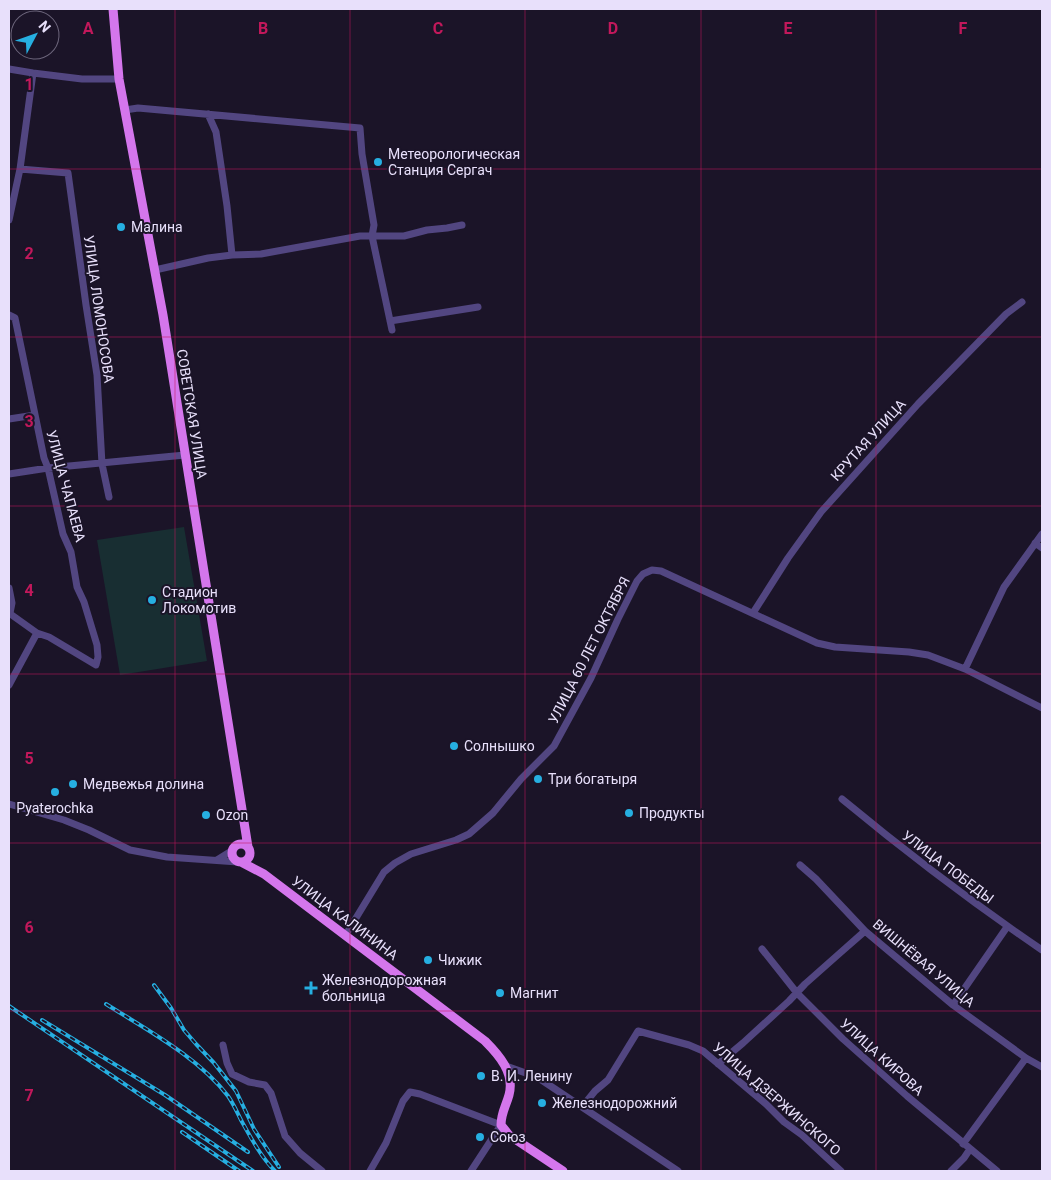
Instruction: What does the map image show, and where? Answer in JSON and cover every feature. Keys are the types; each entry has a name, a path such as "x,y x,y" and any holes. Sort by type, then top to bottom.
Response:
{"main road":[{"name":"СОВЕТСКАЯ УЛИЦА","path":"113,9 119,79 163,314 249,850"},
{"name":"СОВЕТСКАЯ УЛИЦА","path":"236,847 245,824"},
{"path":"242,844 249,850 264,874 233,857 236,847 242,844"},
{"path":"239,862 248,860 249,850"},
{"name":"УЛИЦА КАЛИНИНА","path":"264,874 484,1041 500,1056 506,1066"},
{"path":"506,1066 510,1082 510,1094 501,1115 501,1125 509,1135 563,1171"}],"street":[{"path":"9,69 82,79 119,79"},
{"path":"9,220 20,169 33,73"},
{"path":"125,110 138,108 360,128 362,154 374,226 372,236 392,330"},
{"path":"208,114 216,132 232,256"},
{"name":"УЛИЦА ЛОМОНОСОВА","path":"20,169 68,173 97,374 102,464 109,497"},
{"path":"155,270 208,258 261,254 344,238 404,236 427,230 462,225"},
{"name":"КРУТАЯ УЛИЦА","path":"753,613 788,558 821,512 918,404 1006,314 1022,302"},
{"path":"390,321 478,307"},
{"name":"УЛИЦА ЧАПАЕВА","path":"9,315 15,318 44,458 63,534 71,552 76,587 84,602 97,645 98,656 96,664 49,637 37,633"},
{"path":"9,419 35,415"},
{"path":"9,474 48,468 185,455"},
{"path":"965,669 1004,587 1042,534"},
{"path":"1035,543 1042,548"},
{"name":"УЛИЦА 60 ЛЕТ ОКТЯБРЯ","path":"345,936 384,872 411,854 469,834 492,813 521,778 554,746 591,678 637,581 643,574 652,570 661,571 753,613"},
{"path":"9,588 12,603 9,613 37,633 9,685"},
{"path":"753,613 817,643 835,647 928,655 965,669 1042,708"},
{"name":"УЛИЦА ПОБЕДЫ","path":"842,799 884,834 1007,927 1042,950"},
{"path":"9,804 64,820 130,850 167,857 239,862"},
{"path":"217,860 236,847"},
{"name":"ВИШНЁВАЯ УЛИЦА","path":"800,865 816,879 865,932 953,1005 1026,1058 1042,1067"},
{"path":"953,1005 1007,927"},
{"path":"718,1064 826,965 865,932"},
{"name":"УЛИЦА КИРОВА","path":"762,949 797,993 843,1039 907,1096 997,1171"},
{"name":"УЛИЦА ДЗЕРЖИНСКОГО","path":"582,1108 608,1080 638,1031 689,1045 703,1051 766,1104 784,1122 802,1135 841,1171"},
{"path":"223,1045 227,1063 232,1074 249,1082 265,1085 271,1093 285,1136 300,1153 322,1171"},
{"path":"963,1144 1026,1058"},
{"path":"506,1066 537,1077 678,1171"},
{"path":"370,1171 386,1143 403,1101 410,1092 420,1094 501,1125 472,1171"},
{"path":"951,1171 970,1149"}],"green space":[{"name":"Стадион Локомотив","path":"184,527 207,661 120,675 97,540"}],"railway":[{"path":"154,985 184,1030 236,1091 254,1129 279,1167"},
{"path":"106,1004 171,1045 216,1082 230,1099 256,1147 275,1171"},
{"path":"9,1006 253,1171"},
{"path":"42,1020 165,1095 248,1152"},
{"path":"182,1132 239,1171"}],"place":[{"name":"Метеорологическая Станция Сергач","path":"378,162"},
{"name":"Малина","path":"121,227"},
{"name":"Стадион Локомотив","path":"152,600"},
{"name":"Солнышко","path":"454,746"},
{"name":"Три богатыря","path":"538,779"},
{"name":"Медвежья долина","path":"73,784"},
{"name":"Pyaterochka","path":"55,792"},
{"name":"Продукты","path":"629,813"},
{"name":"Ozon","path":"206,815"},
{"name":"Чижик","path":"428,960"},
{"name":"Железнодорожная больница","path":"311,988"},
{"name":"Магнит","path":"500,993"},
{"name":"В. И. Ленину","path":"481,1076"},
{"name":"Железнодорожний","path":"542,1103"},
{"name":"Союз","path":"480,1137"}]}
